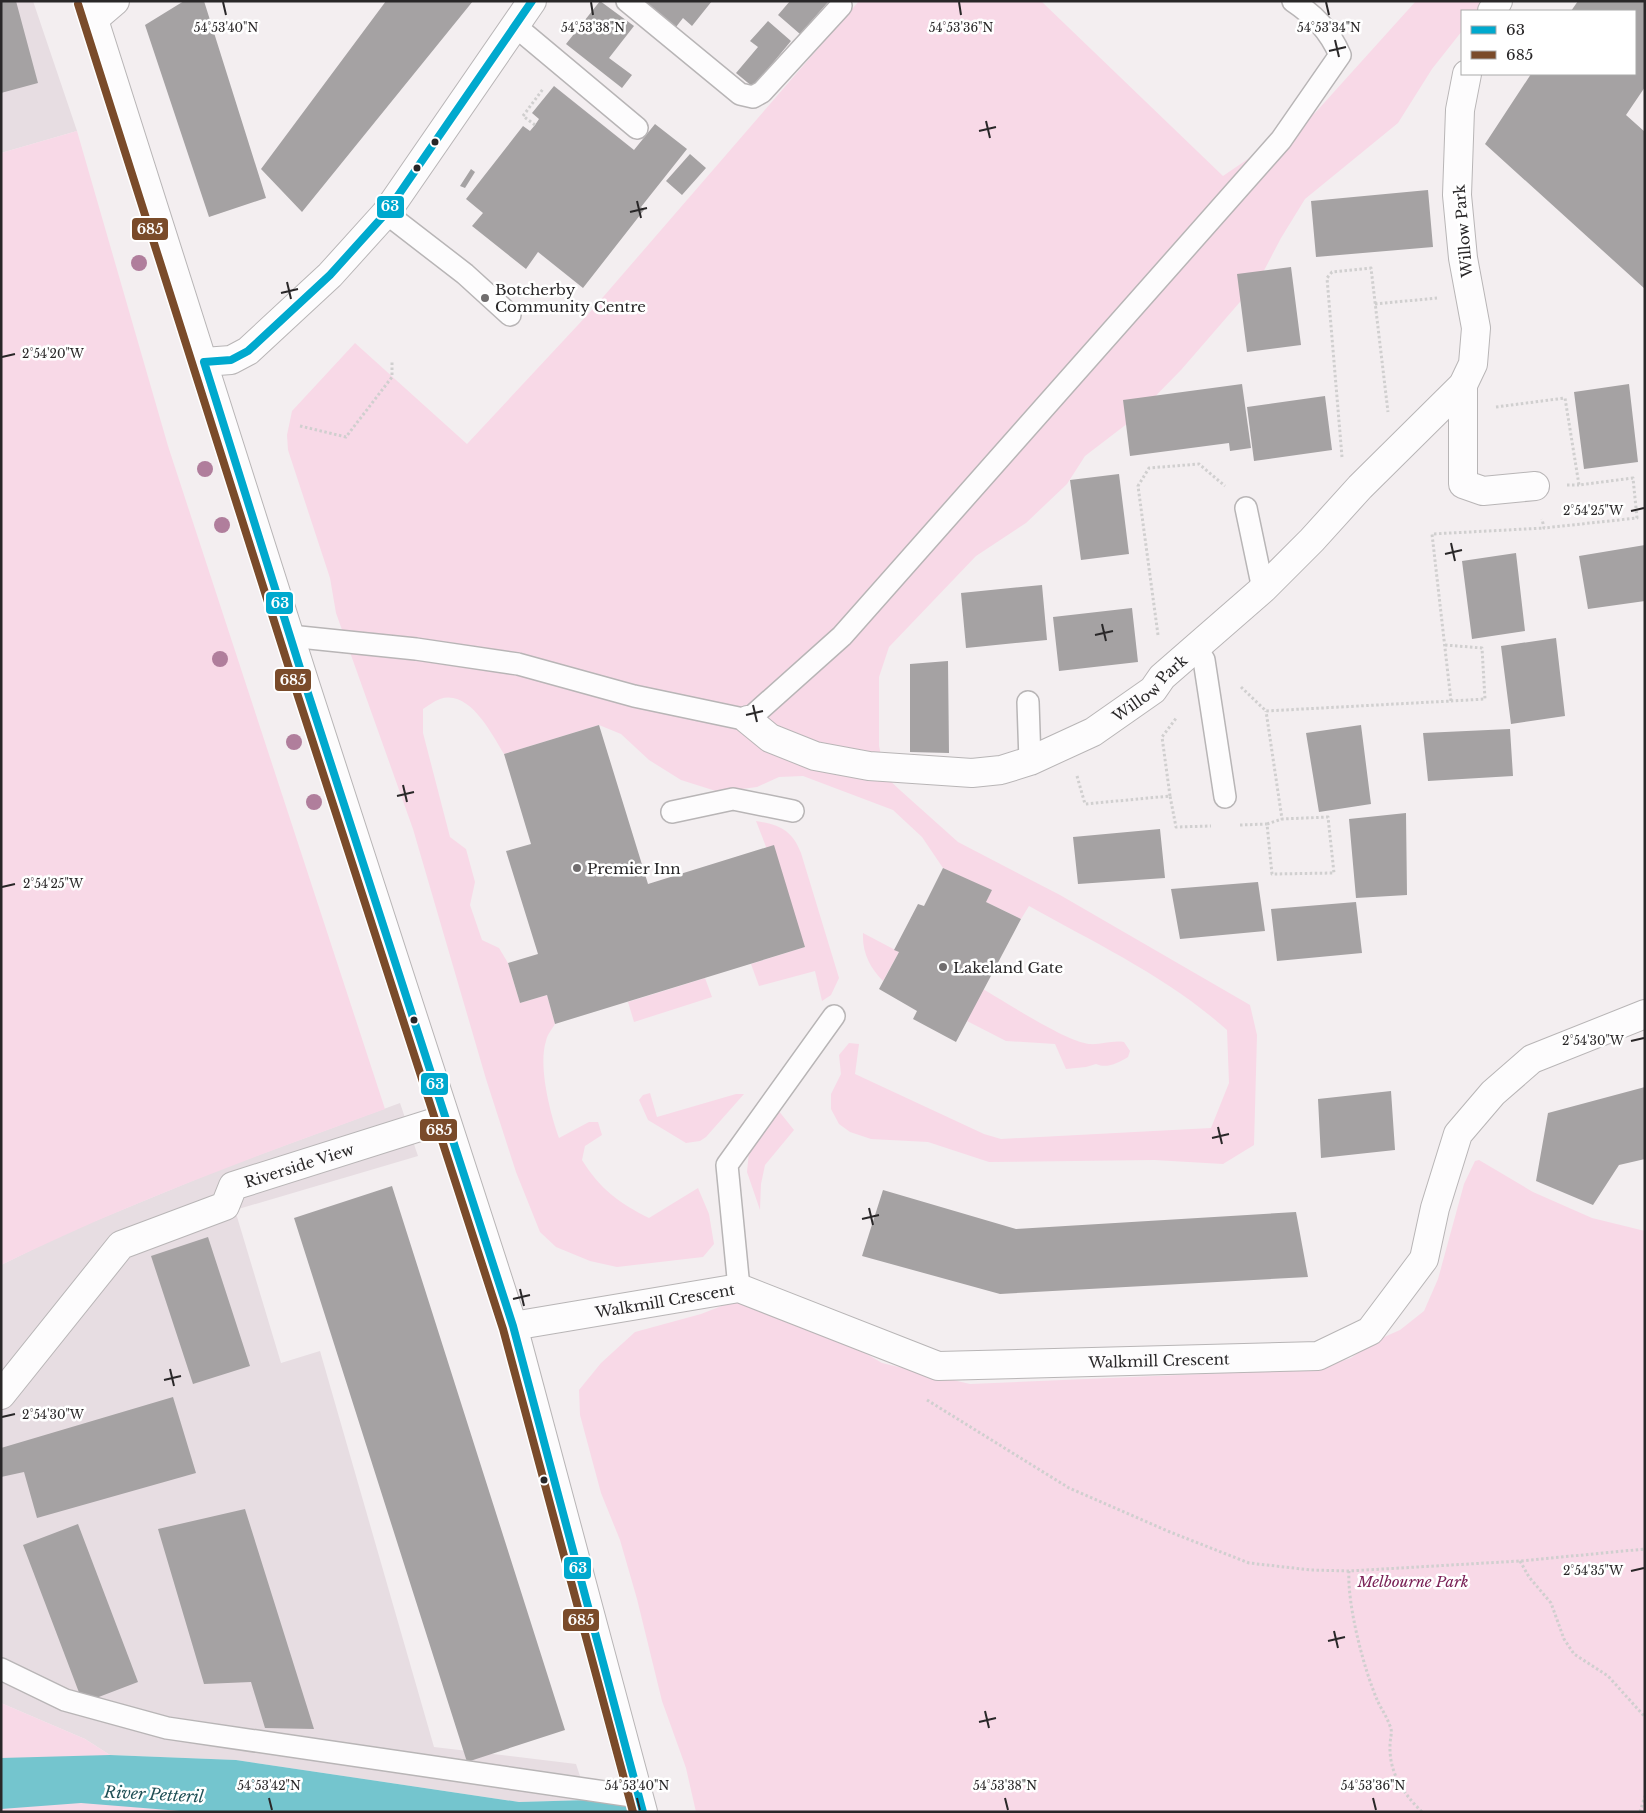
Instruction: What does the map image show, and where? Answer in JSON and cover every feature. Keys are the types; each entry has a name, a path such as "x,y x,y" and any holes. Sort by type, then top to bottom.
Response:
{"street":[{"path":"115,1 91,10 290,636 513,1326 641,1804"},
{"path":"204,362 231,360 248,351 265,338 330,275 386,213 532,1"},
{"name":"Willow Park","path":"1467,75 1460,110 1458,195 1463,258 1476,328 1473,364 1463,398 1463,484 1483,491 1535,486"},
{"name":"Willow Park","path":"748,720 770,738 815,756 870,766 972,773 1002,770 1030,760 1093,732 1153,690 1162,677 1200,653 1393,454 1463,398"},
{"name":"Walkmill Crescent","path":"513,1326 739,1288 938,1366 1318,1356 1370,1331 1424,1259 1435,1208 1458,1134 1493,1093 1532,1059 1645,1014"},
{"name":"Riverside View","path":"1,1395 121,1245 225,1206 234,1186 445,1119"}],"lane":[{"path":"627,1 740,94 753,97 762,92 841,6"},
{"path":"290,636 416,649 518,664 634,696 748,720 842,636 1281,140 1340,55 1331,35 1315,16 1293,1"},
{"path":"514,25 637,128"},
{"path":"386,213 465,274 510,315"},
{"path":"1246,508 1263,589"},
{"path":"1200,653 1225,797"},
{"path":"1028,702 1030,760"},
{"path":"672,812 733,799 793,811"},
{"path":"739,1288 727,1165 834,1016"},
{"path":"1,1669 18,1679 65,1700 166,1728 641,1804"}],"path":[{"path":"535,125 523,116 561,64"},
{"path":"1348,500 1339,434 1327,278 1332,272 1371,268 1393,454"},
{"path":"1375,304 1470,296"},
{"path":"300,426 346,437 392,377 392,361"},
{"path":"1451,701 1432,534 1544,528 1637,518 1633,478 1579,485 1565,398 1463,398"},
{"path":"1162,677 1138,486 1149,468 1198,464 1214,475 1246,508"},
{"path":"1535,486 1544,528"},
{"path":"1200,653 1214,663 1266,711 1485,699 1482,648 1445,645"},
{"path":"1170,796 1162,738 1193,695 1208,691"},
{"path":"1267,824 1282,820"},
{"path":"918,1395 1069,1488 1170,1532 1249,1563 1311,1570 1349,1571 1520,1561 1645,1549"},
{"path":"1520,1561 1529,1577 1551,1603 1564,1638 1574,1654 1608,1676 1645,1716"},
{"path":"1349,1571 1348,1588 1362,1655 1378,1701 1392,1728 1390,1746 1393,1768 1404,1794 1422,1812"},
{"path":"1640,1812 1645,1796"}],"shaded area":[{"path":"1,1 33,1 77,131 1,153"},
{"path":"400,1103 418,1156 235,1210 281,1363 320,1351 434,1747 576,1764 588,1800 519,1802 236,1760 110,1755 85,1739 1,1703 1,1265 68,1232 221,1169"}],"green space":[{"path":"859,1 1041,1 1223,176 1315,113 1416,1 1485,1 1478,10 1461,10 1461,32 1432,69 1398,123 1305,199 1281,238 1259,280 1181,370 1132,420 1085,456 1067,484 1026,523 976,556 889,647 879,677 879,746 886,777 958,842 1060,895 1250,1005 1257,1035 1254,1145 1223,1164 1154,1160 989,1162 928,1142 871,1139 850,1132 839,1124 831,1109 831,1094 841,1074 839,1055 849,1043 859,1044 855,1074 984,1134 1001,1139 1211,1128 1229,1083 1227,1030 1205,1011 1157,978 1029,906 1021,919 986,902 991,890 943,868 922,837 893,810 803,776 779,777 757,787 719,792 681,780 649,760 621,734 599,725 504,754 479,716 470,707 461,701 451,698 440,699 423,709 423,733 450,837 466,849 475,882 470,905 482,940 499,948 508,963 520,1003 547,995 555,1024 548,1034 546,1041 543,1063 544,1076 552,1116 559,1138 589,1122 598,1122 602,1135 585,1146 582,1160 603,1187 619,1201 649,1218 698,1188 709,1214 714,1244 703,1257 617,1267 590,1261 556,1247 540,1232 516,1172 486,1079 413,829 336,613 330,578 288,450 287,435 292,411 355,343 467,444 591,311"},
{"path":"77,131 168,446 385,1109 143,1201 1,1265 1,153"},
{"path":"756,821 772,824 784,830 794,839 801,853 839,978 831,995 822,1001 815,971 759,986 751,964 805,947"},
{"path":"863,933 899,952 883,981 874,971 865,953"},
{"path":"705,978 712,997 634,1022 628,1002"},
{"path":"983,989 1036,1021 1079,1041 1089,1044 1124,1042 1130,1051 1128,1057 1108,1066 1096,1064 1066,1069 1055,1044 1006,1041 967,1021"},
{"path":"650,1093 657,1117 736,1094 744,1094 706,1137 700,1141 686,1143 648,1120 639,1100 643,1095"},
{"path":"778,1110 794,1130 765,1165 761,1184 760,1210 747,1172 749,1151"},
{"name":"Melbourne Park","path":"1479,1160 1533,1192 1592,1218 1645,1231 1645,1812 696,1812 686,1768 662,1701 637,1599 620,1540 601,1493 580,1415 579,1390 601,1363 635,1332 701,1314 737,1300 828,1331 882,1363 970,1384 1318,1369 1351,1358 1373,1342 1400,1330 1424,1311 1438,1279 1464,1184 1475,1161"},
{"path":"1,1703 85,1739 110,1755 147,1808 192,1812 1,1812"}],"water":[{"name":"River Petteril","path":"110,1755 236,1760 519,1802 588,1800 661,1812 193,1812 81,1803 1,1809 1,1758"}],"building":[{"path":"1,1 16,1 38,83 1,93"},
{"path":"184,1 204,1 266,198 209,217 145,25"},
{"path":"386,1 473,1 302,212 261,169"},
{"path":"600,1 634,26 609,58 632,75 622,88 566,44"},
{"path":"643,1 712,1 692,26 683,18 676,27"},
{"path":"790,1 829,1 800,34 778,15"},
{"path":"1578,1 1645,1 1645,87 1626,115 1645,132 1645,289 1485,144 1530,75 1636,75 1636,10 1572,10"},
{"path":"768,21 791,41 753,87 736,73 758,47 750,41"},
{"path":"554,86 634,150 655,124 687,149 641,207 644,210 583,288 538,252 526,269 472,226 483,213 466,199 523,126 530,131 535,125 539,119 532,113"},
{"path":"690,154 706,168 682,195 666,181"},
{"path":"471,169 475,172 465,188 460,186"},
{"path":"1428,190 1433,247 1316,257 1311,201"},
{"path":"1291,267 1301,345 1247,352 1237,274"},
{"path":"1242,384 1251,448 1230,451 1229,443 1130,456 1123,400"},
{"path":"1629,384 1638,462 1584,469 1574,392"},
{"path":"1325,396 1332,450 1254,461 1247,407"},
{"path":"1119,474 1129,554 1081,560 1070,480"},
{"path":"1645,545 1645,601 1588,609 1579,556"},
{"path":"1516,553 1525,631 1472,639 1462,561"},
{"path":"1042,585 1047,640 966,648 961,593"},
{"path":"1132,608 1138,662 1059,671 1053,617"},
{"path":"1556,638 1565,716 1511,724 1501,646"},
{"path":"948,661 949,753 910,752 910,664"},
{"name":"Premier Inn","path":"599,725 648,884 774,845 805,947 555,1024 547,995 520,1003 508,963 538,954 506,851 531,844 504,754"},
{"path":"1361,725 1371,804 1319,812 1306,733"},
{"path":"1510,729 1513,776 1428,781 1423,733"},
{"path":"1406,813 1407,895 1356,898 1349,819"},
{"path":"1160,829 1165,878 1078,884 1073,837"},
{"name":"Lakeland Gate","path":"943,868 992,890 986,902 1021,919 956,1042 913,1019 917,1011 879,989 899,952 894,950 918,904 924,906"},
{"path":"1258,882 1265,931 1180,939 1171,889"},
{"path":"1356,902 1362,953 1277,961 1271,909"},
{"path":"1645,1087 1645,1159 1619,1165 1593,1205 1536,1181 1548,1113"},
{"path":"1391,1091 1395,1150 1321,1158 1318,1099"},
{"path":"392,1186 565,1730 467,1762 294,1218"},
{"path":"883,1190 1016,1229 1296,1212 1308,1277 1000,1294 862,1256"},
{"path":"208,1237 250,1366 193,1384 151,1256"},
{"path":"173,1397 196,1473 37,1518 24,1472 1,1477 1,1448"},
{"path":"245,1509 314,1729 265,1728 251,1682 204,1684 158,1529"},
{"path":"78,1524 138,1682 83,1703 23,1545"}],"transit line":[{"name":"63","path":"204,362 231,360 248,351 330,275 386,213 532,1"},
{"name":"685","path":"78,4 295,687 503,1329 633,1812"},
{"name":"63","path":"204,362 305,684 513,1326 643,1812"}],"place":[{"name":"Botcherby Community Centre","path":"485,298"},
{"name":"Premier Inn","path":"577,868"},
{"name":"Lakeland Gate","path":"943,967"}]}
